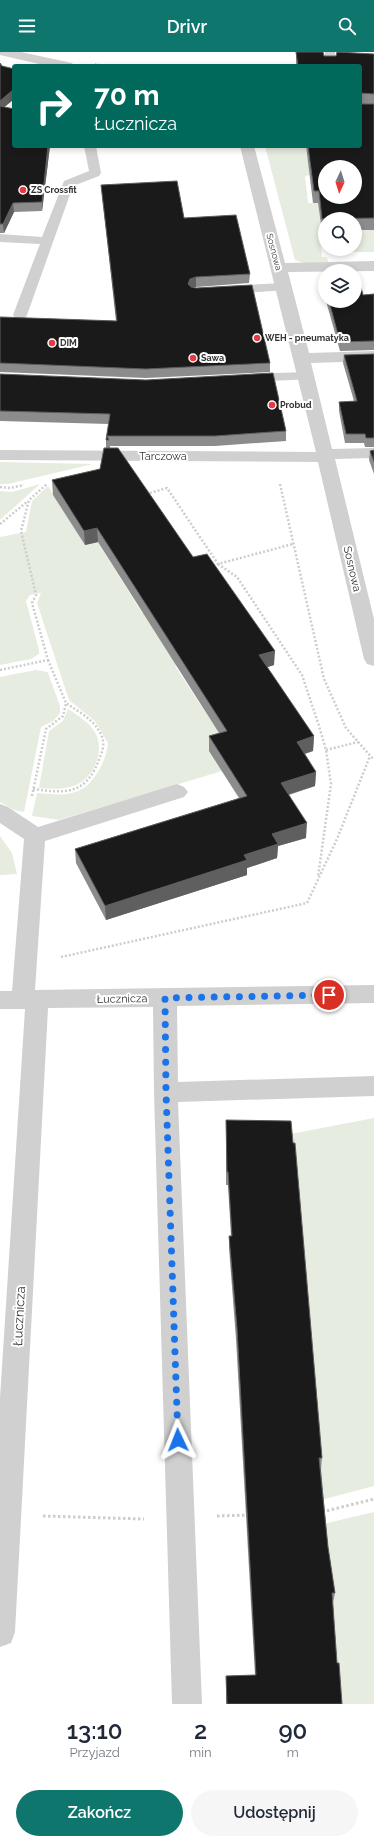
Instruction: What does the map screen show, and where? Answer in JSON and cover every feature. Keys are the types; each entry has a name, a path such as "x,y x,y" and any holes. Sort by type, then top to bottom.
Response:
{"street":[{"path":"2,52 58,64"},
{"name":"Sosnowa","path":"247,148 302,358 374,659"},
{"path":"278,268 374,266"},
{"path":"302,358 374,356"},
{"path":"325,456 374,453"},
{"name":"Tarczowa","path":"0,455 325,456"},
{"path":"30,833 177,792"},
{"path":"0,812 30,833"},
{"path":"28,993 30,833"},
{"name":"Łucznicza","path":"0,1632 8,1515 6,1439 28,993"},
{"name":"Łucznicza","path":"0,1000 28,993 165,998 374,994"},
{"path":"165,998 166,1092 187,1704"},
{"path":"166,1092 374,1086"}],"lane":[{"path":"329,64 330,52"},
{"path":"20,315 68,184 95,173 90,148"},
{"path":"0,238 46,241"},
{"path":"220,290 283,287"},
{"path":"232,379 306,376"}],"path":[{"path":"278,477 324,679 346,728 374,760"},
{"path":"0,524 48,482"},
{"path":"140,490 145,495 167,488 218,564 236,577 302,675 326,750 331,784 318,881"},
{"path":"29,500 21,531 36,595 32,603 48,660 66,703 95,724 102,735 104,746 93,773 84,785 68,790 50,791 33,789"},
{"path":"218,564 293,544"},
{"path":"0,670 48,660"},
{"path":"30,833 33,789 46,729 63,716 66,703"},
{"path":"326,750 358,742"},
{"path":"28,993 41,962 307,903 337,839 370,756"},
{"path":"317,1512 331,1511 374,1499"},
{"path":"8,1515 180,1520"},
{"path":"217,1516 253,1515"}],"shaded area":[{"path":"266,148 306,148 310,175 305,176 308,203 318,203 320,212 318,212 318,256 327,257 328,262 304,263 295,260"},
{"path":"362,230 374,230 374,252 362,252"},
{"path":"0,462 93,464 8,484 0,484"},
{"path":"40,484 0,520 0,491 12,492"},
{"path":"48,486 85,545 105,540 101,547 142,613 157,608 197,659 175,666 227,745 222,771 59,820 32,816 37,793 65,794 80,790 93,779 101,767 108,743 95,721 69,700 37,603 41,593 30,595 26,601 39,654 31,659 0,665 0,537 26,532 32,501"},
{"path":"36,670 48,673 60,706 60,713 53,721 41,727 24,812 14,810 0,802 0,677"},
{"path":"68,709 79,716 94,731 99,745 97,761 89,776 76,785 53,789 39,788 49,731 63,721"},
{"path":"0,836 12,853 17,874 0,875"},
{"path":"374,1118 374,1486 321,1500 291,1134"},
{"path":"374,1512 374,1704 340,1704 323,1524"}],"building":[{"path":"296,52 323,52 324,56 336,56 337,52 374,54 374,94 362,93 362,64 298,64"},
{"path":"0,63 2,66 12,68 12,91 0,101"},
{"path":"362,104 374,104 374,218 362,218 362,212 321,212 320,204 362,204 362,160 318,160 318,191 314,191 308,148 362,148"},
{"path":"0,106 12,109 12,148 48,148 42,202 13,203 3,224 0,224"},
{"path":"177,181 184,218 236,215 250,274 196,277 190,279 188,284 191,287 196,288 252,285 270,363 146,369 0,363 0,317 117,321 101,185"},
{"path":"362,291 363,295 374,294 374,341 340,342 331,308 362,308"},
{"path":"374,354 374,438 366,438 365,434 346,434 339,402 357,401 344,355"},
{"path":"273,373 286,431 215,436 107,436 109,440 106,440 110,414 0,411 0,374 146,380"},
{"path":"104,448 118,448 193,557 207,554 275,651 259,655 314,736 297,742 316,772 281,783 307,823 272,834 278,844 244,855 247,860 105,906 75,849 247,796 209,736 227,731 97,528 84,531 52,480 100,469"},
{"path":"374,450 374,462 370,451"},
{"path":"226,1120 291,1121 293,1143 295,1143 322,1458 319,1458 328,1547 335,1593 332,1593 337,1663 339,1663 342,1704 227,1704 226,1676 256,1675 237,1328 229,1236 232,1236 227,1172"}],"place":[{"name":"ZS Crossfit","path":"23,190"},
{"name":"WEH - pneumatyka","path":"257,338"},
{"name":"DIM","path":"52,343"},
{"name":"Sawa","path":"193,358"},
{"name":"Probud","path":"272,405"}],"route":[{"path":"178,1440 166,1092 165,998 329,995"}]}
